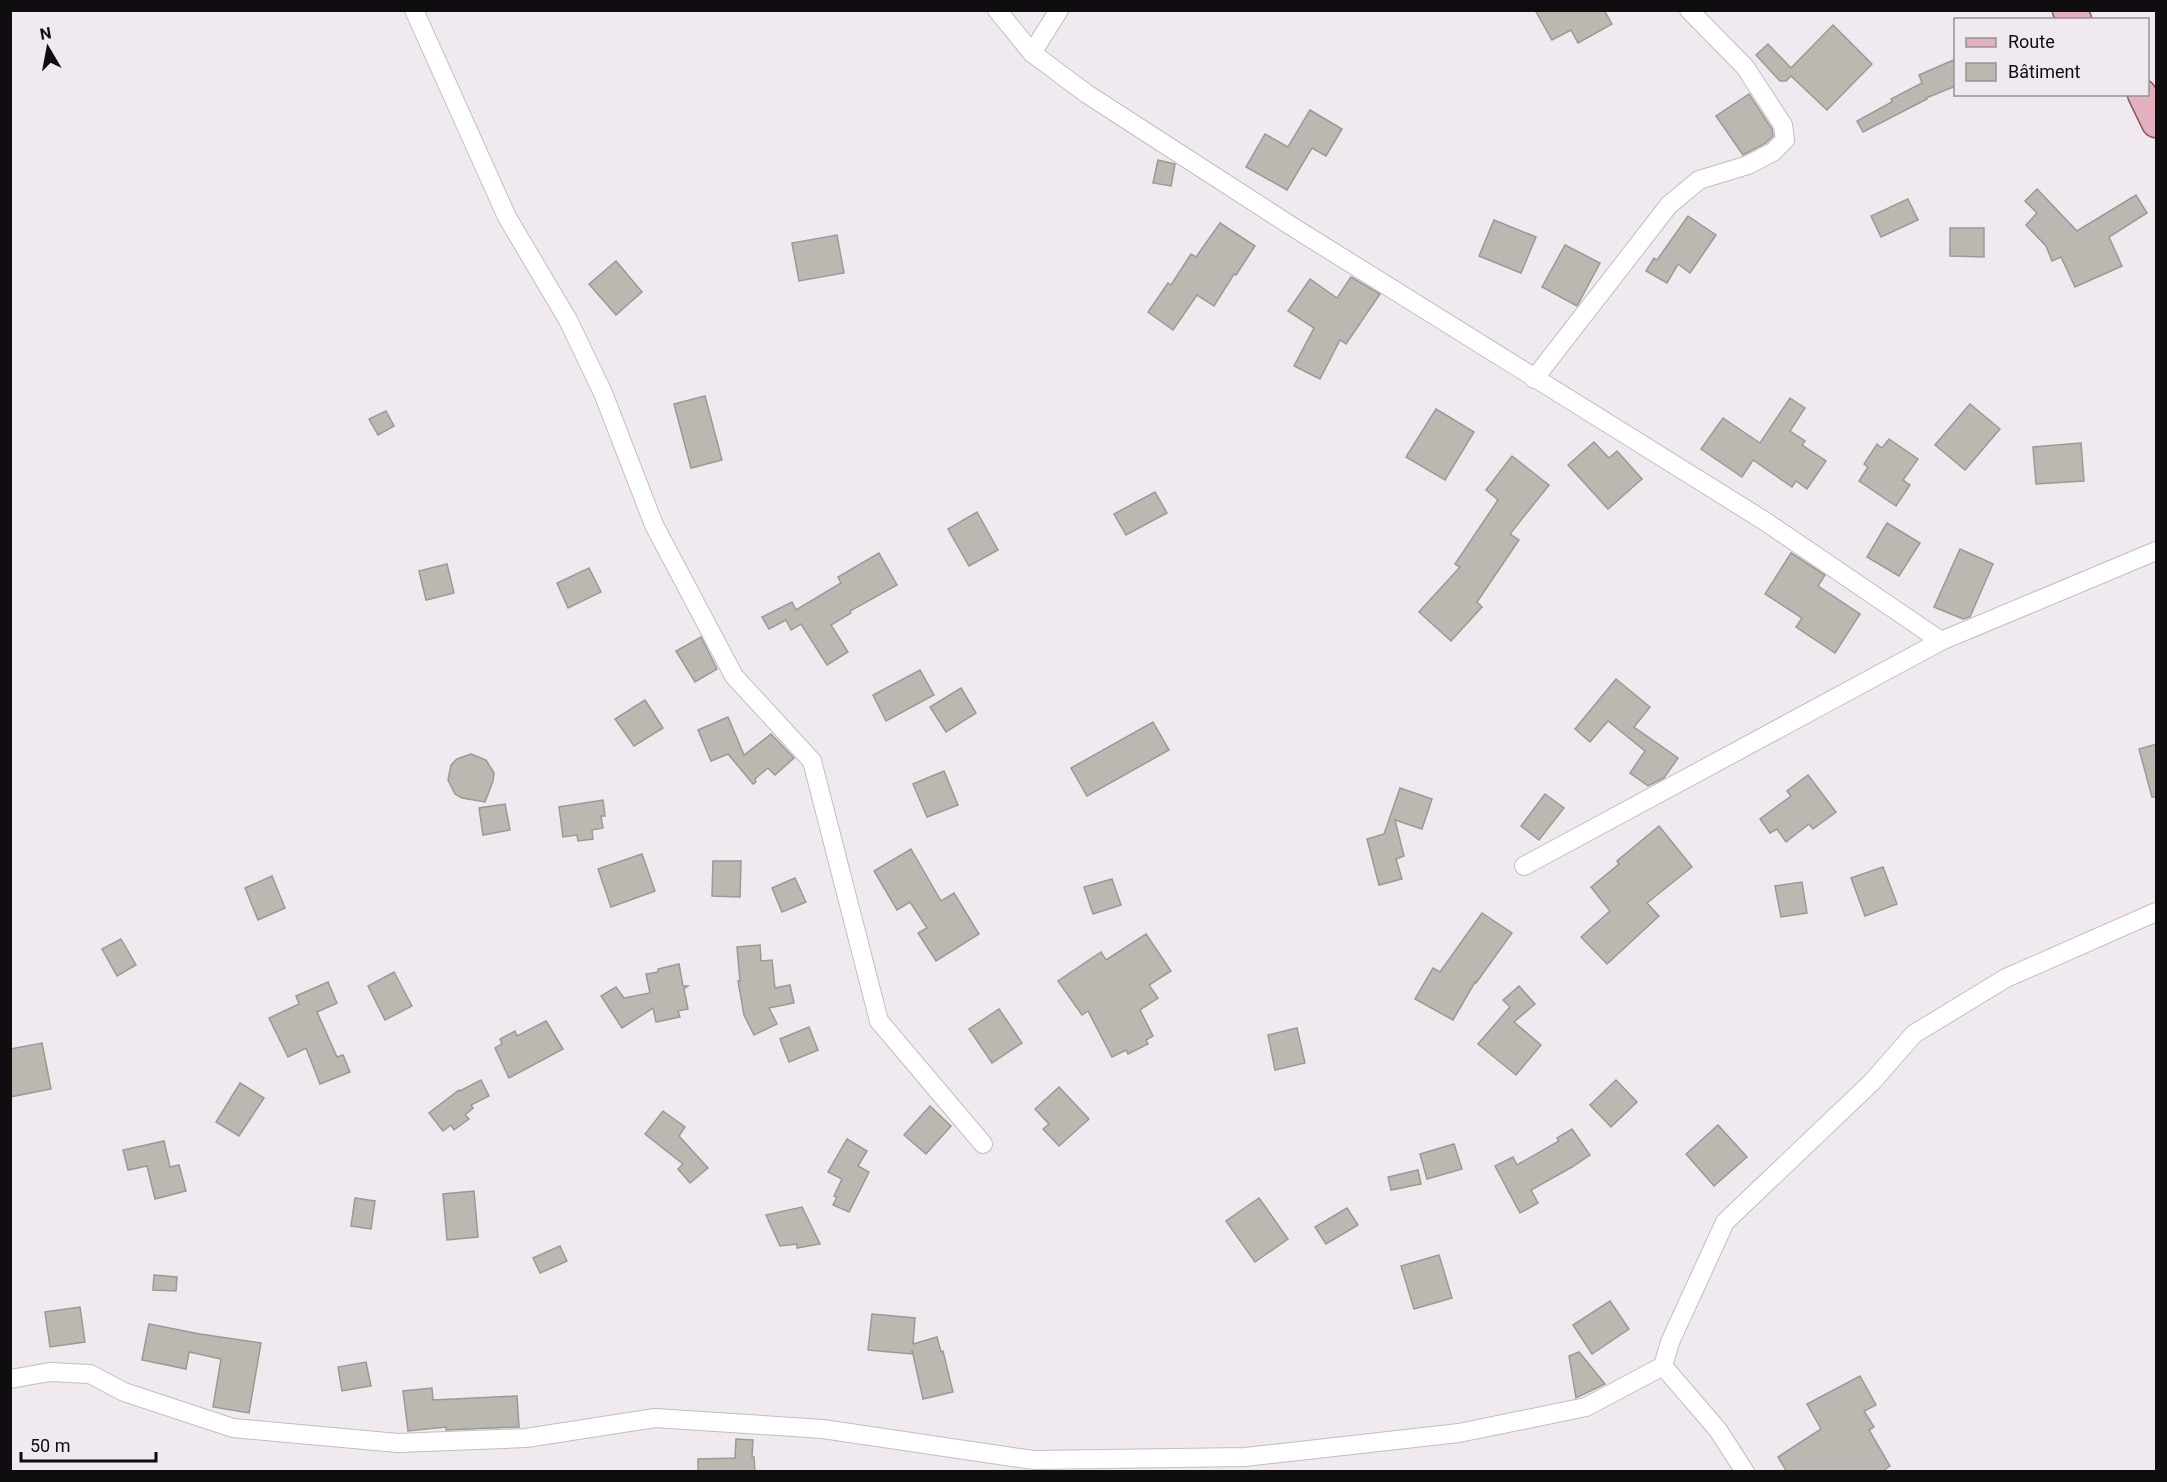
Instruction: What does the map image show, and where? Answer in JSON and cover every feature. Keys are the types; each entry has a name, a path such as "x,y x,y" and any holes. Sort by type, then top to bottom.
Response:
{"main road":[{"path":"2143,96 2157,123"}],"street":[{"path":"414,10 507,217 568,320 603,393 654,525 734,676 812,761 879,1021 983,1144"},
{"path":"997,10 1032,53 1097,100 1534,379 1763,520 1941,641"},
{"path":"1032,53 1059,10"},
{"path":"1534,379 1669,206 1699,180 1748,165 1773,152 1785,140 1783,124 1745,68 1689,10"},
{"path":"1524,866 1941,641 2157,551"},
{"path":"10,1379 50,1372 90,1374 124,1392 233,1428 398,1443 526,1438 655,1418 823,1429 1035,1466 1245,1457 1460,1433 1586,1407 1663,1366 1670,1342 1725,1222 1872,1082 1914,1034 2006,978 2157,912"},
{"path":"1663,1366 1718,1430 1745,1472"}],"building":[{"path":"1535,10 1604,10 1612,24 1578,43 1571,30 1552,40"},
{"path":"1833,25 1872,64 1827,110 1791,76 1786,81 1780,81 1756,55 1768,44 1791,68"},
{"path":"1954,60 1954,87 1926,98 1863,132 1857,121 1892,102 1891,99 1922,83 1919,75"},
{"path":"1749,94 1772,129 1773,136 1766,143 1743,155 1716,116"},
{"path":"1310,110 1342,129 1326,156 1312,148 1287,190 1246,167 1265,134 1288,147"},
{"path":"1158,160 1175,164 1171,186 1153,183"},
{"path":"2037,189 2077,231 2136,195 2147,213 2109,237 2122,266 2075,287 2061,257 2052,261 2046,246 2026,225 2037,213 2025,201"},
{"path":"1908,199 1918,220 1881,237 1871,216"},
{"path":"1688,216 1716,235 1690,273 1678,264 1667,283 1646,271 1654,258 1657,260"},
{"path":"1494,220 1536,237 1521,273 1479,256"},
{"path":"1220,223 1255,246 1214,306 1197,295 1173,330 1148,312 1168,283 1171,285 1191,254 1196,257"},
{"path":"1950,228 1984,228 1984,257 1950,256"},
{"path":"837,235 844,273 799,281 792,243"},
{"path":"1565,245 1600,263 1577,306 1542,287"},
{"path":"616,261 642,292 616,315 589,284"},
{"path":"1351,277 1380,294 1346,344 1340,340 1320,379 1294,366 1314,328 1288,311 1310,279 1337,298"},
{"path":"705,396 722,460 691,468 674,404"},
{"path":"1790,398 1805,408 1790,431 1805,441 1802,445 1826,461 1807,489 1796,481 1792,487 1753,460 1742,477 1701,449 1723,418 1760,443"},
{"path":"1970,404 2000,429 1965,470 1935,445"},
{"path":"1436,409 1474,432 1445,480 1406,457"},
{"path":"386,411 394,426 378,435 369,419"},
{"path":"1889,439 1918,459 1903,480 1910,485 1896,506 1859,481 1868,467 1864,464 1877,444 1882,448"},
{"path":"1594,442 1609,458 1617,451 1642,479 1608,509 1568,465"},
{"path":"2081,443 2084,481 2036,484 2033,447"},
{"path":"1512,456 1549,485 1510,534 1519,540 1477,602 1482,607 1451,641 1419,612 1460,567 1455,564 1498,500 1486,490"},
{"path":"1155,492 1167,513 1126,535 1114,514"},
{"path":"977,512 998,550 969,566 948,529"},
{"path":"1887,523 1920,543 1899,576 1867,557"},
{"path":"1960,549 1993,564 1970,617 1963,619 1934,607"},
{"path":"879,553 897,585 850,611 851,613 831,625 848,652 827,665 801,624 791,630 786,620 769,629 762,617 792,602 796,610 841,583 838,577"},
{"path":"1791,553 1825,575 1818,586 1860,614 1835,653 1796,627 1802,618 1765,594"},
{"path":"447,564 454,593 426,600 419,571"},
{"path":"589,568 601,592 568,608 557,583"},
{"path":"701,637 717,669 695,682 676,651"},
{"path":"920,670 934,695 886,721 873,695"},
{"path":"1616,679 1650,707 1634,727 1678,758 1664,778 1648,786 1630,773 1645,751 1608,721 1590,742 1575,729"},
{"path":"961,688 976,713 946,732 930,707"},
{"path":"645,700 663,728 634,746 615,719"},
{"path":"728,717 744,755 771,734 794,758 775,775 768,768 755,779 756,782 753,784 728,754 711,761 698,730"},
{"path":"1153,722 1169,750 1087,796 1071,768"},
{"path":"2157,744 2157,797 2152,797 2139,749"},
{"path":"471,754 486,760 494,773 485,802 462,798 455,794 448,780 451,765 457,759"},
{"path":"944,771 958,805 927,817 913,784"},
{"path":"1808,775 1836,812 1813,829 1809,824 1786,842 1777,829 1770,833 1760,819 1791,796 1787,791"},
{"path":"1400,788 1432,799 1422,829 1395,820 1404,856 1396,859 1402,879 1379,885 1367,839 1384,834"},
{"path":"1545,794 1564,808 1539,840 1521,826"},
{"path":"603,800 605,816 601,816 603,828 592,830 593,839 578,841 577,835 563,837 559,807"},
{"path":"505,804 510,830 483,835 479,808"},
{"path":"1659,826 1692,867 1647,903 1659,916 1607,964 1581,937 1610,911 1591,887 1619,864 1617,861"},
{"path":"911,849 941,901 954,893 979,934 936,961 918,933 927,928 910,902 897,910 874,871"},
{"path":"642,854 655,891 611,907 598,869"},
{"path":"713,861 741,861 740,897 712,896"},
{"path":"1883,867 1897,904 1865,916 1851,878"},
{"path":"272,876 285,908 258,920 245,888"},
{"path":"795,878 806,902 782,912 772,888"},
{"path":"1112,879 1121,905 1093,914 1084,887"},
{"path":"1802,882 1807,913 1781,917 1775,886"},
{"path":"1482,913 1512,933 1475,982 1453,1020 1415,999 1433,968 1440,972"},
{"path":"1146,934 1171,971 1149,985 1158,998 1140,1010 1153,1036 1146,1040 1148,1044 1128,1054 1126,1050 1112,1057 1088,1011 1082,1015 1058,981 1101,952 1106,960"},
{"path":"121,939 136,965 117,976 102,949"},
{"path":"760,945 761,961 772,960 775,988 790,985 794,1003 769,1008 777,1024 754,1035 744,1015 738,981 740,981 737,947"},
{"path":"679,964 683,986 688,986 684,989 688,1009 678,1011 680,1017 656,1022 653,1008 622,1028 601,996 616,987 624,998 650,993 646,974"},
{"path":"394,972 412,1006 385,1020 368,986"},
{"path":"328,982 337,1003 317,1012 337,1057 343,1055 350,1072 320,1084 306,1048 288,1057 269,1018 299,1004 296,996"},
{"path":"1519,986 1535,1004 1514,1022 1541,1045 1516,1075 1478,1044 1510,1007 1503,1000"},
{"path":"999,1009 1022,1043 992,1063 969,1029"},
{"path":"546,1021 563,1049 509,1078 495,1048 502,1044 500,1039 515,1031 517,1036"},
{"path":"809,1027 818,1050 789,1062 780,1039"},
{"path":"1297,1028 1305,1063 1275,1070 1268,1035"},
{"path":"42,1043 51,1089 10,1097 10,1049"},
{"path":"481,1080 489,1096 471,1105 473,1108 465,1115 469,1119 454,1130 451,1125 443,1131 429,1113 459,1090"},
{"path":"1616,1080 1637,1102 1611,1127 1590,1105"},
{"path":"240,1083 264,1098 239,1136 216,1122"},
{"path":"1059,1087 1089,1119 1059,1146 1043,1129 1049,1124 1035,1109"},
{"path":"930,1106 951,1126 926,1154 904,1135"},
{"path":"663,1111 685,1127 679,1136 708,1168 690,1183 678,1169 683,1164 645,1134"},
{"path":"1718,1125 1747,1157 1714,1186 1686,1154"},
{"path":"1572,1129 1590,1155 1531,1190 1538,1203 1520,1213 1495,1166 1513,1157 1517,1165 1559,1141 1557,1138"},
{"path":"847,1139 867,1151 858,1166 869,1172 849,1212 833,1205 837,1197 834,1196 842,1179 828,1172"},
{"path":"164,1141 170,1167 179,1165 186,1191 155,1199 147,1166 128,1170 123,1150"},
{"path":"1454,1144 1462,1169 1427,1179 1420,1154"},
{"path":"1418,1170 1421,1184 1391,1190 1388,1177"},
{"path":"474,1191 478,1237 447,1240 443,1194"},
{"path":"355,1198 375,1201 371,1229 351,1226"},
{"path":"1259,1198 1288,1239 1255,1262 1226,1221"},
{"path":"802,1207 820,1244 797,1248 797,1244 780,1246 766,1215"},
{"path":"1347,1208 1358,1225 1326,1244 1315,1227"},
{"path":"560,1246 567,1261 540,1273 533,1258"},
{"path":"1439,1255 1452,1298 1414,1309 1401,1266"},
{"path":"154,1275 177,1277 176,1291 153,1290"},
{"path":"1610,1301 1629,1329 1592,1354 1573,1325"},
{"path":"80,1307 85,1342 50,1347 45,1312"},
{"path":"872,1314 915,1318 913,1344 937,1337 941,1352 943,1351 953,1392 923,1399 912,1350 912,1354 868,1350"},
{"path":"149,1324 261,1343 249,1413 213,1407 221,1359 189,1352 186,1369 142,1360"},
{"path":"1579,1352 1605,1384 1576,1398 1569,1356"},
{"path":"366,1362 371,1386 342,1391 338,1367"},
{"path":"1860,1376 1876,1405 1864,1411 1874,1427 1869,1430 1890,1466 1881,1472 1787,1472 1778,1457 1821,1429 1807,1404"},
{"path":"432,1388 433,1400 517,1396 519,1427 446,1430 446,1427 408,1431 403,1391"},
{"path":"736,1439 753,1440 752,1457 754,1457 755,1472 698,1472 698,1459 735,1458"}]}
